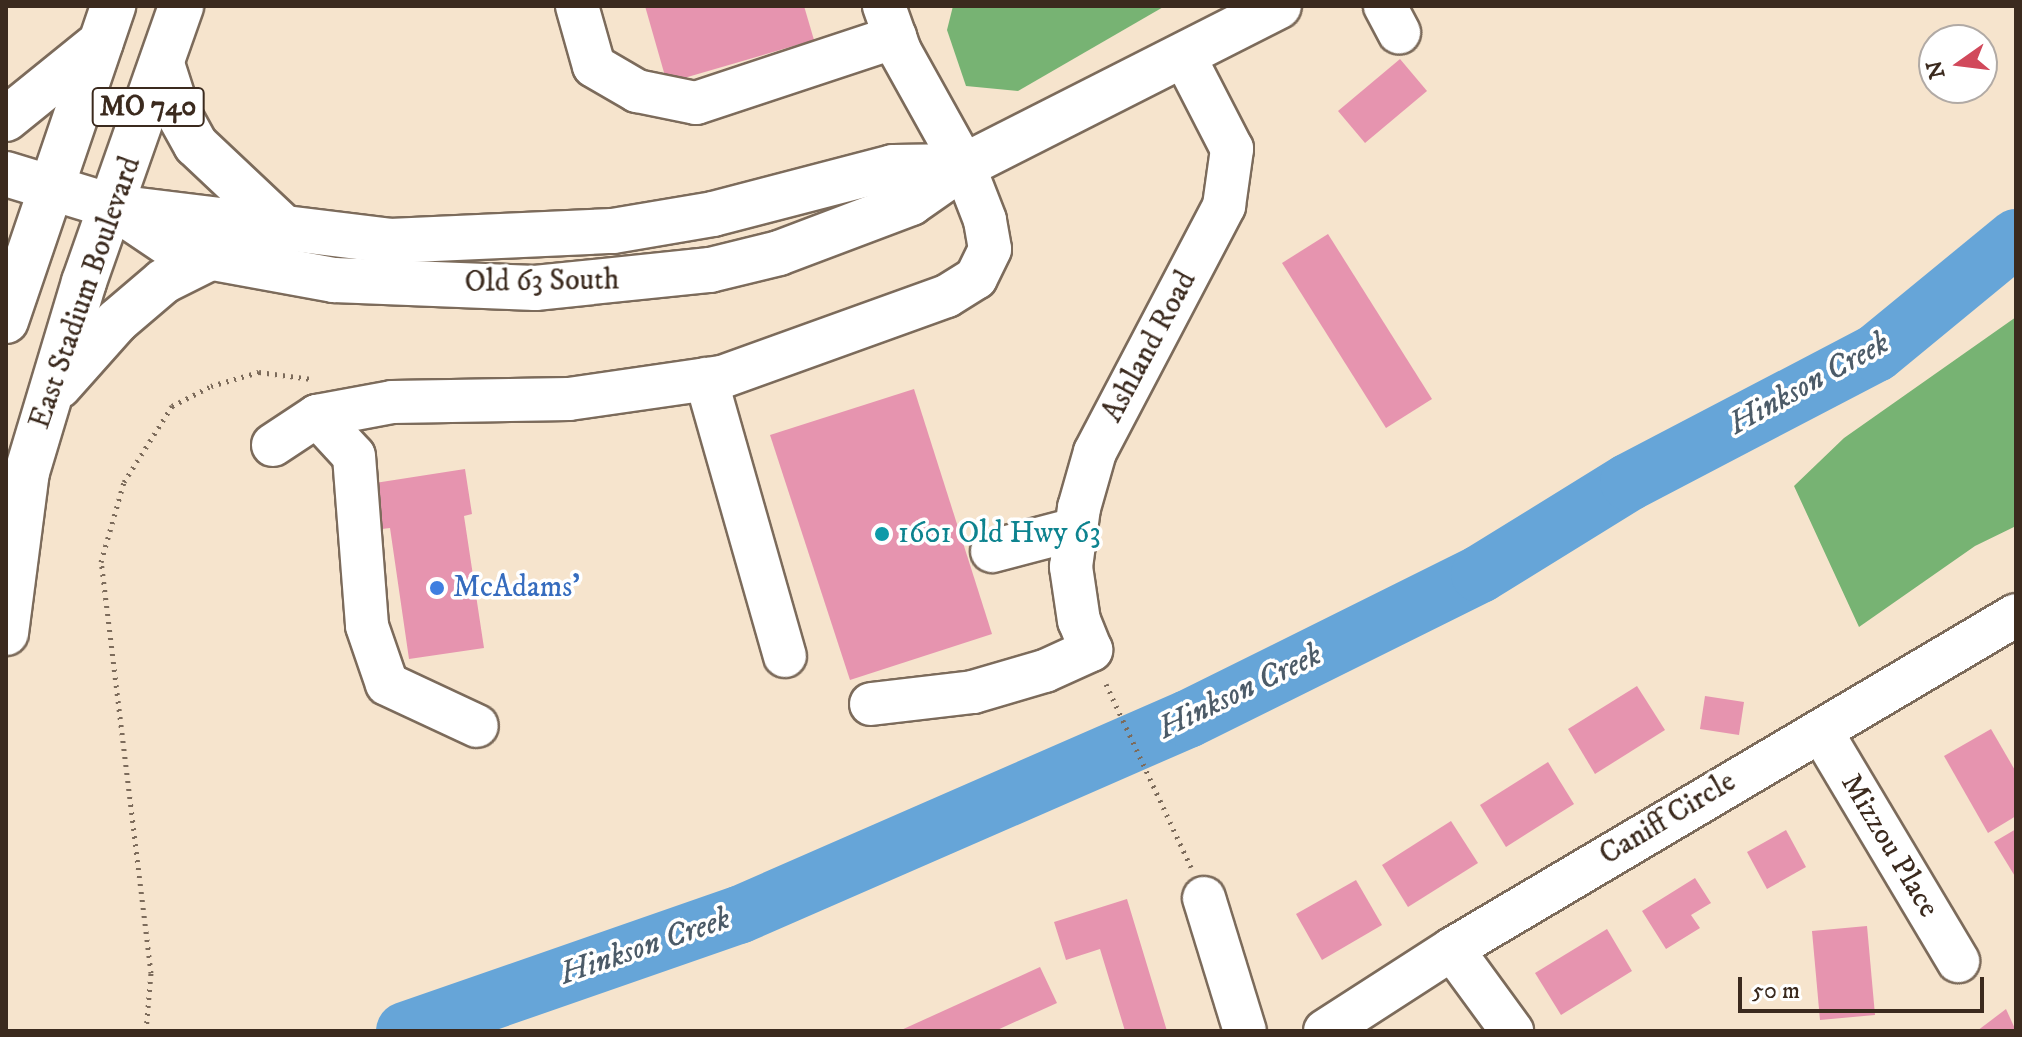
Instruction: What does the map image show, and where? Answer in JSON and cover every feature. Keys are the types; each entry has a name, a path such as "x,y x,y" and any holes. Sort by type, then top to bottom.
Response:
{"main road":[{"name":"East Stadium Boulevard","path":"6,633 27,472 84,282 114,207 181,6"},
{"name":"Old 63 South","path":"114,207 181,252 334,280 535,288 647,279 779,253 911,203 964,166 1279,6"},
{"path":"6,119 107,24"},
{"name":"MO 740","path":"6,319 107,24"},
{"path":"162,64 177,111 196,145 284,228"},
{"name":"Old 63 South","path":"6,174 114,207 390,241 613,231 713,214 893,167 964,166"},
{"path":"47,405 75,363 117,321 164,281 210,258"}],"street":[{"path":"273,445 317,416 392,402 569,399 706,379 947,296 976,278 990,249 964,166 889,21 696,103 637,91 594,66 577,6"},
{"name":"Ashland Road","path":"871,704 973,692 1045,671 1091,650 1079,621 1071,567 1076,529 1095,452 1224,206 1232,149 1184,56"},
{"path":"706,379 785,656"},
{"path":"317,416 354,456 367,626 387,684 477,726"},
{"path":"992,551 1076,529"},
{"name":"Caniff Circle","path":"1325,1031 1452,949 2016,615"},
{"name":"Mizzou Place","path":"1821,731 1958,961"},
{"path":"1204,898 1245,1031"},
{"path":"1452,949 1512,1031"}],"path":[{"path":"146,1031 151,973 101,562 124,482 172,406 211,386 259,372 311,376 317,416"},
{"path":"1108,689 1185,853"}],"green space":[{"path":"953,6 1165,6 1018,91 966,86 947,30"},
{"path":"2016,317 2016,526 1975,546 1859,627 1794,486 1844,438"}],"building":[{"path":"645,6 804,6 814,40 667,83"},
{"path":"1400,59 1427,91 1365,143 1338,111"},
{"path":"1328,234 1432,399 1386,428 1282,263"},
{"name":"1601 Old Hwy 63","path":"914,389 992,634 850,680 770,435"},
{"name":"McAdams'","path":"465,469 472,514 464,516 484,648 409,659 390,528 382,529 375,483"},
{"path":"1637,686 1665,730 1595,774 1568,729"},
{"path":"1705,696 1744,702 1739,735 1700,729"},
{"path":"1991,729 2016,772 2016,816 1988,833 1944,756"},
{"path":"1548,762 1574,804 1506,847 1480,805"},
{"path":"1451,821 1478,863 1408,907 1382,865"},
{"path":"2016,829 2016,878 1994,842"},
{"path":"1786,830 1806,867 1767,889 1747,852"},
{"path":"1695,878 1711,903 1691,915 1700,928 1666,949 1642,911"},
{"path":"1356,880 1382,925 1322,960 1296,914"},
{"path":"1127,899 1167,1031 1125,1031 1100,949 1066,960 1054,922"},
{"path":"1867,926 1875,1015 1820,1020 1812,931"},
{"path":"1607,929 1632,971 1561,1015 1535,973"},
{"path":"1040,967 1057,1003 995,1031 899,1031"},
{"path":"2006,1009 2016,1031 1977,1031"}],"waterway":[{"name":"Hinkson Creek","path":"405,1031 739,915 1188,719 1480,574 1629,482 1876,353 2016,238"}],"place":[{"name":"1601 Old Hwy 63","path":"882,534"},
{"name":"McAdams'","path":"437,588"}]}
